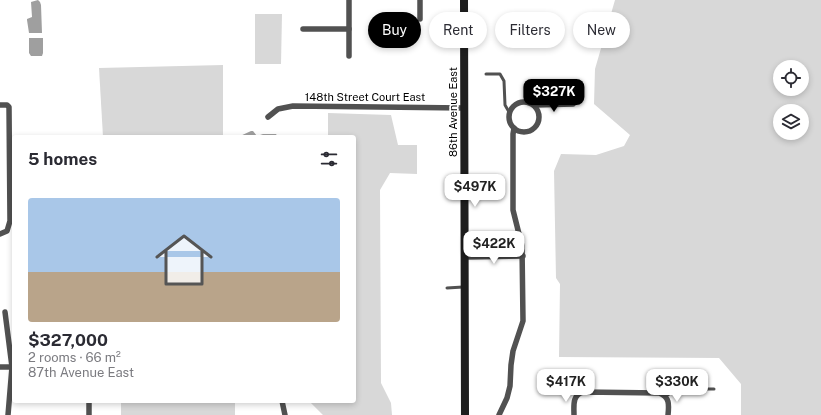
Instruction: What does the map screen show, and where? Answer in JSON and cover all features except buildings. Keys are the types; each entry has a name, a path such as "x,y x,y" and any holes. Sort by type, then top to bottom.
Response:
{"street":[{"path":"349,0 349,56"},
{"path":"420,0 420,12"},
{"name":"86th Avenue East","path":"464,0 464,415"},
{"path":"303,29 349,30"},
{"path":"520,102 530,102 535,105 540,114 538,124 534,128 525,132 520,132 514,128 509,122 509,112 515,104 520,102"},
{"path":"535,105 573,104"},
{"path":"0,105 7,105 9,107 10,213 10,221 7,232 0,234"},
{"name":"148th Street Court East","path":"268,117 278,109 286,106 464,108"},
{"path":"499,415 507,398 510,386 513,351 523,321 523,256 513,210 514,128"},
{"path":"465,257 523,256"},
{"path":"5,312 12,367 8,415"},
{"path":"0,367 12,367"},
{"path":"574,415 575,398 578,394 583,392 659,393 666,396 669,402 668,415"},
{"path":"89,403 89,415"},
{"path":"282,403 285,415"}],"lane":[{"path":"486,74 500,74 504,81 505,105 509,112"},
{"path":"447,288 465,287"},
{"path":"666,396 677,389 714,389"}],"shaded area":[{"path":"38,0 41,5 42,33 29,33 27,19 32,17 31,2"},
{"path":"615,0 821,0 821,415 741,415 741,384 719,358 559,357 560,284 556,278 554,171 561,154 596,155 624,146 630,135 594,104 595,69 601,48 630,48 630,12 612,12"},
{"path":"255,14 282,14 281,64 255,64"},
{"path":"29,38 43,38 42,56 31,56 29,53"},
{"path":"223,65 223,135 103,135 99,68"},
{"path":"328,113 391,115 398,145 417,145 417,174 390,173 380,190 381,383 391,403 392,415 323,415 311,403 356,403 356,135 328,135"},
{"path":"253,131 256,135 242,135"},
{"path":"263,134 277,135 260,135"},
{"path":"121,403 235,403 235,415 121,415"}]}
